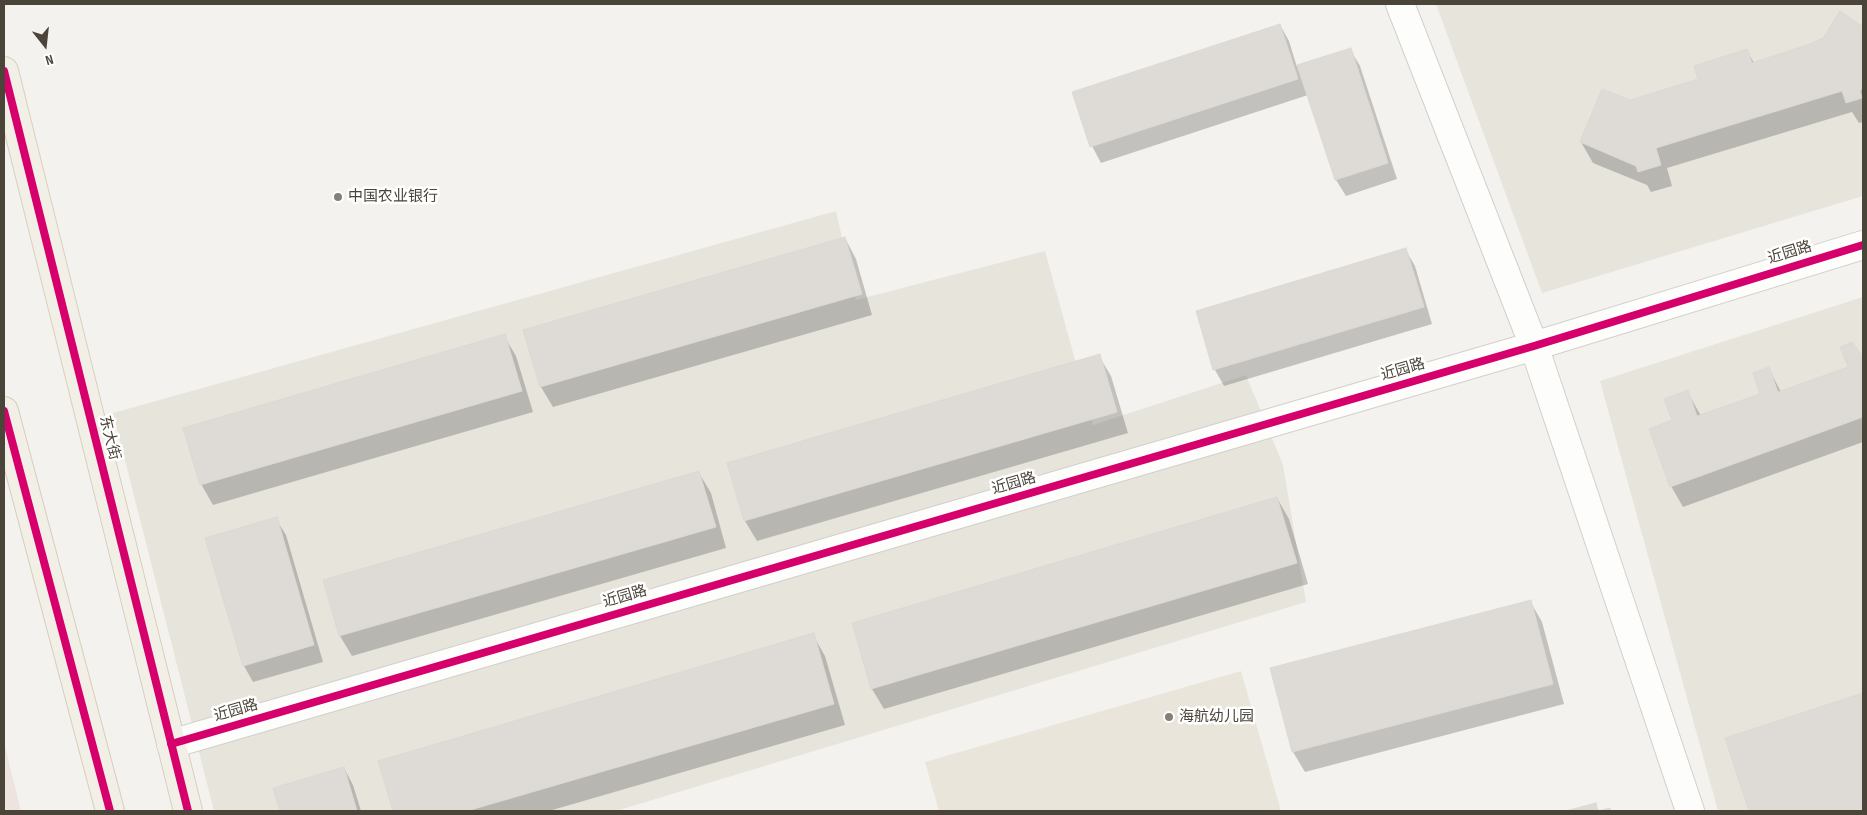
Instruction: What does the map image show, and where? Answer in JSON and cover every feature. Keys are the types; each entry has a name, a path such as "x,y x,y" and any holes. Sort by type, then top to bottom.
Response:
{"main road":[{"name":"东大街","path":"4,71 188,811"},
{"path":"4,412 110,811"}],"street":[{"path":"1400,4 1534,346 1690,811"},
{"name":"近园路","path":"171,744 1534,346 1863,245"}],"shaded area":[{"path":"1436,4 1863,4 1863,196 1542,293"},
{"path":"836,211 856,300 1045,251 1093,425 1246,375 1283,465 1306,602 616,811 214,811 113,413"},
{"path":"1863,297 1863,811 1718,811 1600,381"},
{"name":"海航幼儿园","path":"1241,671 1281,811 939,811 925,762"},
{"path":"4,743 21,811 4,811"}],"building":[{"path":"1840,11 1863,27 1863,86 1860,91 1862,98 1846,103 1842,91 1656,148 1661,165 1638,172 1636,166 1580,142 1602,89 1630,100 1698,79 1694,66 1747,49 1752,63 1810,44 1823,38"},
{"path":"1280,24 1298,79 1090,147 1072,92"},
{"path":"1351,48 1388,163 1335,180 1297,65"},
{"path":"845,237 862,294 540,387 523,330"},
{"path":"1406,248 1424,307 1213,370 1196,311"},
{"path":"505,334 522,391 200,485 183,428"},
{"path":"1852,342 1863,357 1863,417 1670,487 1649,429 1672,420 1664,399 1688,390 1697,416 1760,394 1753,373 1769,367 1778,392 1848,367 1840,347"},
{"path":"1100,354 1117,412 744,521 727,463"},
{"path":"699,471 716,527 339,636 323,580"},
{"path":"1277,497 1297,563 871,689 852,623"},
{"path":"277,517 314,645 243,666 205,538"},
{"path":"1531,600 1553,684 1292,752 1270,668"},
{"path":"814,633 834,704 467,811 393,811 378,761"},
{"path":"1863,693 1863,811 1749,811 1725,738"},
{"path":"344,767 357,811 280,811 273,788"},
{"path":"1596,803 1598,811 1566,811"},
{"path":"1610,808 1611,811 1598,811"}],"cycle path":[{"path":"4,71 188,811"},
{"path":"171,744 1534,346 1863,245"},
{"path":"4,411 110,811"}],"place":[{"name":"中国农业银行","path":"338,197"},
{"name":"海航幼儿园","path":"1169,717"}]}
